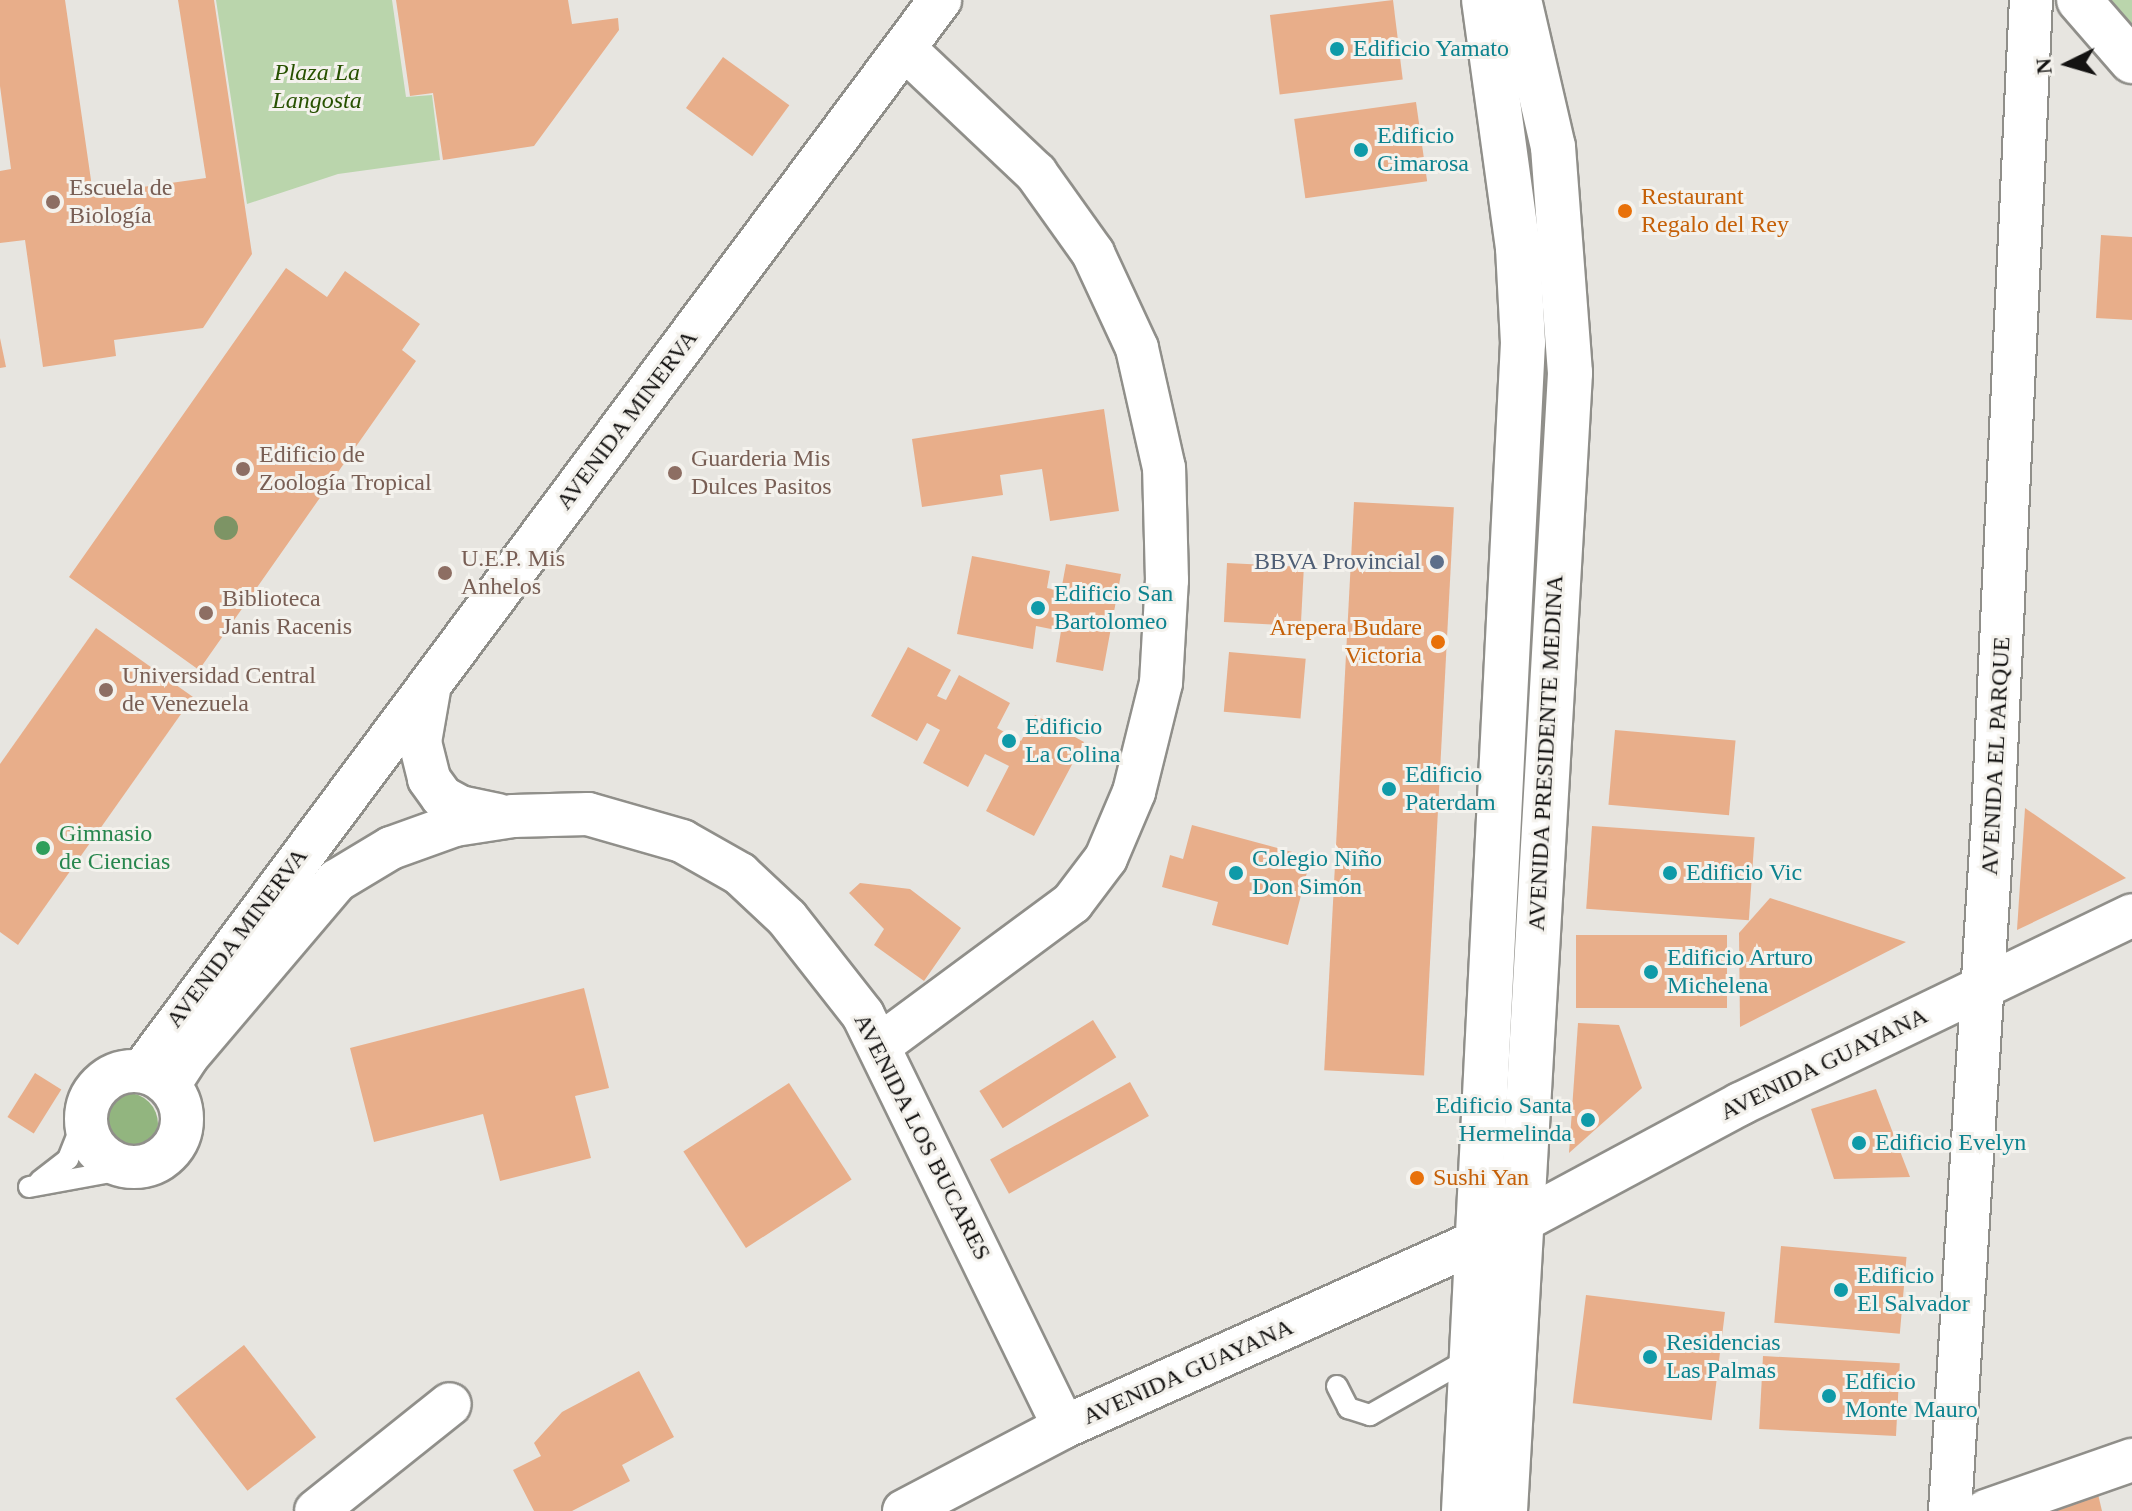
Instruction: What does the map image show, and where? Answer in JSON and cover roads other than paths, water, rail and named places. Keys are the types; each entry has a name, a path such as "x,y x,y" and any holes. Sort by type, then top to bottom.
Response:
{"street":[{"name":"AVENIDA MINERVA","path":"156,1078 433,677 940,0"},
{"name":"AVENIDA PRESIDENTE MEDINA","path":"1464,1511 1523,343 1518,248 1484,0"},
{"name":"AVENIDA PRESIDENTE MEDINA","path":"1505,1511 1570,373 1553,147 1519,0"},
{"name":"AVENIDA EL PARQUE","path":"1950,1511 1983,985 2031,0"},
{"path":"2079,0 2132,61"},
{"path":"880,1045 1072,903 1106,858 1134,792 1161,683 1167,580 1164,468 1137,348 1093,253 1036,173 905,49"},
{"name":"AVENIDA LOS BUCARES","path":"433,677 420,742 429,779 442,797 460,807 513,816"},
{"name":"AVENIDA LOS BUCARES","path":"156,1078 187,1057 336,881 391,848 455,825 513,816 588,814 682,841 740,874 787,918 863,1015 1064,1427"},
{"name":"AVENIDA GUAYANA","path":"904,1511 1064,1427 1477,1243 1740,1104 2132,915"},
{"path":"126,1072 156,1078 182,1112 177,1142 164,1157 138,1167 112,1162 98,1151 87,1128 87,1111 103,1082 126,1072"},
{"path":"316,1511 450,1404"},
{"path":"1986,1511 2132,1460"}],"lane":[{"path":"87,1111 68,1159 29,1187 138,1167"},
{"path":"1337,1386 1348,1408 1370,1415 1472,1357"}],"place":[{"name":"Edificio Yamato","path":"1337,49"},
{"name":"Edificio Cimarosa","path":"1361,150"},
{"name":"Escuela de Biología","path":"53,202"},
{"name":"Restaurant Regalo del Rey","path":"1625,211"},
{"name":"Edificio de Zoología Tropical","path":"243,469"},
{"name":"Guarderia Mis Dulces Pasitos","path":"675,473"},
{"name":"BBVA Provincial","path":"1437,562"},
{"name":"U.E.P. Mis Anhelos","path":"445,573"},
{"name":"Edificio San Bartolomeo","path":"1038,608"},
{"name":"Biblioteca Janis Racenis","path":"206,613"},
{"name":"Arepera Budare Victoria","path":"1438,642"},
{"name":"Universidad Central de Venezuela","path":"106,690"},
{"name":"Edificio La Colina","path":"1009,741"},
{"name":"Edificio Paterdam","path":"1389,789"},
{"name":"Gimnasio de Ciencias","path":"43,848"},
{"name":"Colegio Niño Don Simón","path":"1236,873"},
{"name":"Edificio Vic","path":"1670,873"},
{"name":"Edificio Arturo Michelena","path":"1651,972"},
{"name":"Edificio Santa Hermelinda","path":"1588,1120"},
{"name":"Edificio Evelyn","path":"1859,1143"},
{"name":"Sushi Yan","path":"1417,1178"},
{"name":"Edificio El Salvador","path":"1841,1290"},
{"name":"Residencias Las Palmas","path":"1650,1357"},
{"name":"Edficio Monte Mauro","path":"1829,1396"}],"park label":[{"name":"Plaza La Langosta","path":"317,87"}]}
